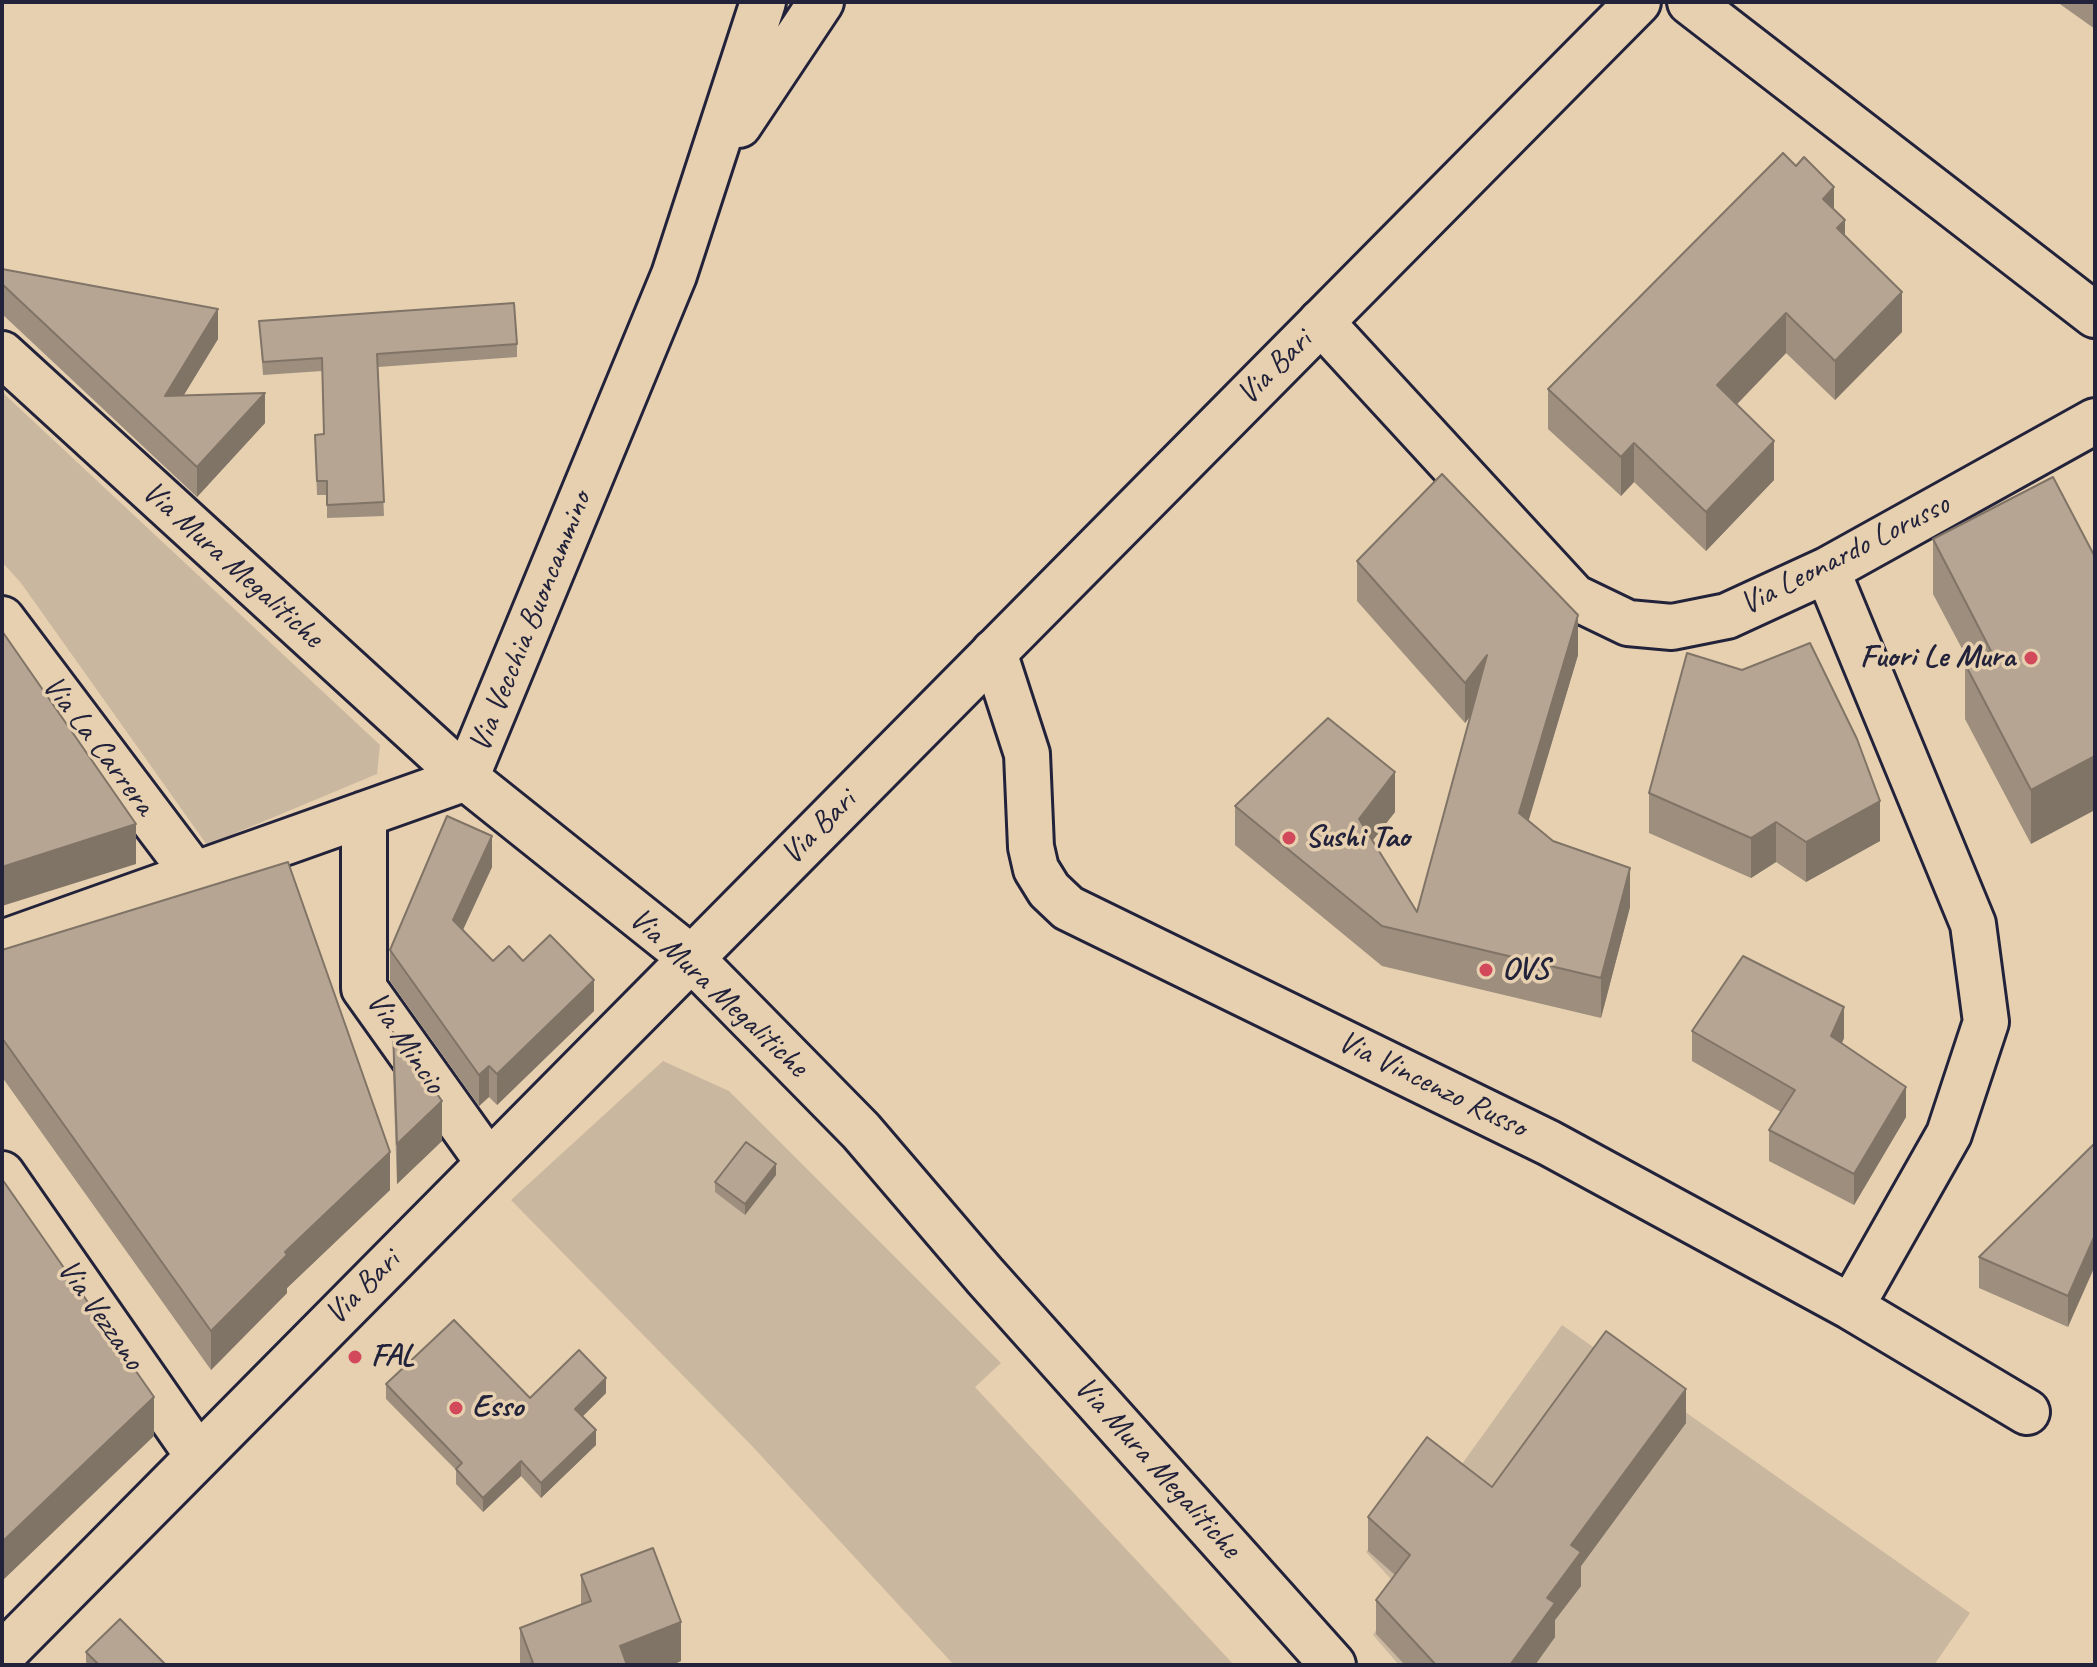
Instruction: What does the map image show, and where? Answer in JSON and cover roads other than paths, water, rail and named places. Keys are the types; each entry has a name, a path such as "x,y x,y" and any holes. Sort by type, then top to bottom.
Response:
{"street":[{"name":"Via Vecchia Buoncammino","path":"2,943 466,778 674,275 763,2"},
{"path":"709,170 821,2"},
{"name":"Via Bari","path":"2,1655 1638,2"},
{"path":"1690,2 2095,315"},
{"name":"Via Leonardo Lorusso","path":"1321,322 1574,597 1599,612 1628,623 1672,627 1727,616 1827,570 2095,421"},
{"name":"Via Mura Megalitiche","path":"2,354 466,778 690,957 861,1131 985,1276 1333,1665"},
{"path":"1827,570 1973,924 1986,1022 1949,1134 1851,1307"},
{"name":"Via La Carrera","path":"2,619 194,874"},
{"name":"Via Vincenzo Russo","path":"994,652 1027,754 1031,847 1036,869 1049,890 1068,908 1448,1090 1851,1307 2027,1412"},
{"name":"Via Mincio","path":"364,814 364,988 488,1162"},
{"name":"Via Vezzano","path":"2,1174 198,1456"}],"place":[{"name":"Fuori Le Mura","path":"2031,658"},
{"name":"Sushi Tao","path":"1289,838"},
{"name":"OVS","path":"1486,970"},
{"name":"FAL","path":"355,1357"},
{"name":"Esso","path":"456,1408"}]}
